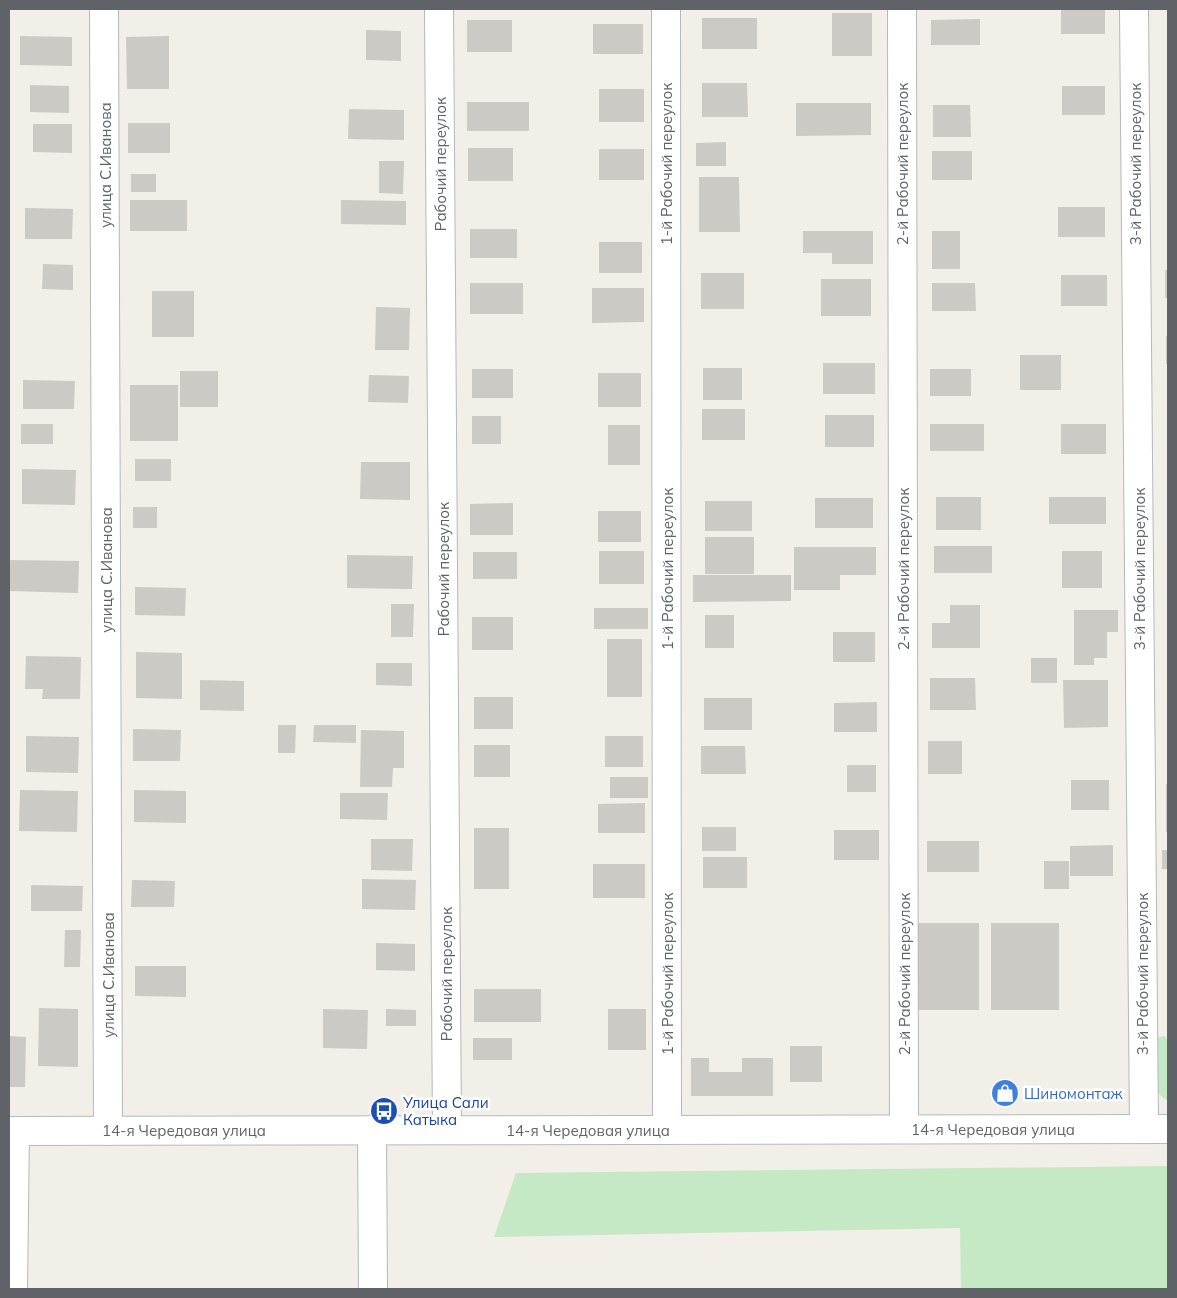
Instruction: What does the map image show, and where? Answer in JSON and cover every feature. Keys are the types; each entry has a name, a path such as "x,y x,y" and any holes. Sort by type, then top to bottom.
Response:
{"street":[{"name":"улица С.Иванова","path":"104,9 108,1131"},
{"name":"Рабочий переулок","path":"439,9 447,1130"},
{"name":"1-й Рабочий переулок","path":"666,9 667,1130"},
{"name":"2-й Рабочий переулок","path":"902,9 904,1129"},
{"name":"3-й Рабочий переулок","path":"1134,9 1156,1129"},
{"name":"14-я Чередовая улица","path":"12,1131 1156,1129"},
{"path":"372,1130 374,1289"},
{"path":"12,1131 13,1289"}],"green space":[{"path":"1165,1036 1168,1042 1168,1101 1155,1088 1150,1073 1152,1038"},
{"path":"1168,1166 1168,1289 961,1289 960,1228 494,1237 516,1173"}],"building":[{"path":"1061,9 1105,9 1105,34 1061,34"},
{"path":"832,13 872,13 872,56 832,56"},
{"path":"702,18 757,18 757,49 702,49"},
{"path":"980,19 980,45 931,45 931,20"},
{"path":"467,20 512,20 512,52 467,52"},
{"path":"593,24 643,24 643,54 593,54"},
{"path":"366,30 401,31 401,61 366,60"},
{"path":"20,36 72,37 72,66 20,65"},
{"path":"169,36 169,89 127,89 126,37"},
{"path":"702,83 747,83 748,117 702,117"},
{"path":"30,85 69,86 69,113 30,112"},
{"path":"1062,86 1105,86 1105,115 1062,115"},
{"path":"599,89 644,89 644,122 599,122"},
{"path":"467,102 529,102 529,131 467,131"},
{"path":"796,103 871,103 871,135 796,136"},
{"path":"933,105 970,105 971,137 933,137"},
{"path":"349,109 404,110 404,140 348,139"},
{"path":"128,123 170,123 170,153 128,153"},
{"path":"33,124 72,124 72,153 33,152"},
{"path":"726,142 726,166 696,166 696,143"},
{"path":"468,148 513,148 513,181 468,181"},
{"path":"599,149 644,149 644,180 599,180"},
{"path":"932,151 972,151 972,180 932,180"},
{"path":"379,161 404,161 403,194 379,193"},
{"path":"131,174 156,174 156,192 131,192"},
{"path":"699,177 739,177 740,232 699,232"},
{"path":"130,200 187,200 187,231 130,231"},
{"path":"341,200 406,201 406,225 341,224"},
{"path":"1058,207 1105,207 1105,237 1058,237"},
{"path":"25,208 73,209 72,239 25,239"},
{"path":"470,229 517,229 517,258 470,258"},
{"path":"803,231 873,231 873,264 832,264 832,253 803,253"},
{"path":"932,231 960,231 960,269 932,269"},
{"path":"599,242 642,242 642,273 599,273"},
{"path":"43,264 73,265 73,290 42,289"},
{"path":"1165,270 1168,270 1168,298 1165,298"},
{"path":"701,273 744,273 744,309 701,309"},
{"path":"1061,275 1107,275 1107,306 1061,306"},
{"path":"821,279 871,279 871,316 821,316"},
{"path":"470,283 523,283 523,314 470,314"},
{"path":"932,283 975,283 976,311 932,311"},
{"path":"592,288 644,288 644,322 592,323"},
{"path":"152,291 194,291 194,337 152,337"},
{"path":"376,307 410,308 409,350 375,350"},
{"path":"1166,336 1168,336 1168,364 1166,364"},
{"path":"1020,355 1061,355 1061,390 1020,390"},
{"path":"823,363 875,363 875,394 823,394"},
{"path":"703,368 742,368 742,400 703,400"},
{"path":"472,369 513,369 513,398 472,398"},
{"path":"930,369 971,369 971,396 930,396"},
{"path":"180,371 218,371 218,407 180,407"},
{"path":"598,373 641,373 641,407 598,407"},
{"path":"369,375 409,376 408,403 368,402"},
{"path":"23,380 75,381 74,409 23,409"},
{"path":"130,385 178,385 178,441 130,441"},
{"path":"702,409 745,409 745,440 702,440"},
{"path":"825,415 874,415 874,447 825,447"},
{"path":"472,416 501,416 501,444 472,444"},
{"path":"21,424 53,424 53,444 21,444"},
{"path":"930,424 984,424 984,451 930,451"},
{"path":"1061,424 1106,424 1106,454 1061,454"},
{"path":"608,425 640,425 640,465 608,465"},
{"path":"135,459 171,459 171,481 135,481"},
{"path":"361,462 410,462 410,500 360,499"},
{"path":"22,469 76,470 75,505 22,504"},
{"path":"936,497 981,497 981,530 936,530"},
{"path":"1049,497 1106,497 1106,524 1049,524"},
{"path":"815,498 873,498 873,528 815,528"},
{"path":"705,501 752,501 752,531 705,531"},
{"path":"513,503 513,535 470,535 470,504"},
{"path":"133,507 157,507 157,528 133,528"},
{"path":"598,511 641,511 641,542 598,542"},
{"path":"705,537 754,537 754,574 705,574"},
{"path":"934,546 992,546 992,573 934,573"},
{"path":"794,547 876,547 876,575 840,575 840,590 794,590"},
{"path":"599,551 644,551 644,584 599,584"},
{"path":"1062,551 1102,551 1102,588 1062,588"},
{"path":"473,552 517,552 517,579 473,579"},
{"path":"347,555 413,556 412,589 347,588"},
{"path":"9,560 79,561 78,593 9,591"},
{"path":"693,575 791,575 791,601 693,602"},
{"path":"135,587 186,588 185,616 135,615"},
{"path":"391,604 414,604 413,637 391,637"},
{"path":"950,605 980,605 980,648 932,648 932,623 950,623"},
{"path":"594,608 648,608 648,629 594,629"},
{"path":"1074,610 1118,610 1118,632 1107,632 1107,658 1094,658 1094,665 1074,665"},
{"path":"705,615 734,615 734,648 705,648"},
{"path":"472,617 513,617 513,650 472,650"},
{"path":"833,632 875,632 875,662 833,662"},
{"path":"607,639 642,639 642,697 607,697"},
{"path":"136,652 182,653 182,699 136,698"},
{"path":"26,656 81,657 80,699 42,699 43,689 25,689"},
{"path":"1031,658 1057,658 1057,683 1031,683"},
{"path":"376,663 412,663 412,686 376,685"},
{"path":"930,678 975,678 976,710 930,710"},
{"path":"200,680 244,681 244,711 200,710"},
{"path":"1063,680 1108,680 1108,727 1064,728"},
{"path":"474,697 513,697 513,729 474,729"},
{"path":"704,698 752,698 752,730 704,730"},
{"path":"877,702 877,732 834,732 834,703"},
{"path":"278,725 296,725 295,753 278,753"},
{"path":"314,725 356,725 356,743 313,742"},
{"path":"133,729 181,730 180,761 133,761"},
{"path":"361,730 404,731 404,768 393,768 392,787 360,787"},
{"path":"26,736 79,737 78,773 26,772"},
{"path":"605,736 643,736 643,767 605,767"},
{"path":"928,741 962,741 962,774 928,774"},
{"path":"474,745 510,745 510,777 474,777"},
{"path":"701,746 745,746 746,774 701,774"},
{"path":"847,765 876,765 876,792 847,792"},
{"path":"610,777 648,777 648,798 610,798"},
{"path":"1071,780 1109,780 1109,810 1071,810"},
{"path":"1166,784 1168,784 1168,832 1166,832"},
{"path":"20,790 78,791 77,832 19,831"},
{"path":"134,790 186,791 186,823 134,822"},
{"path":"340,793 388,793 387,820 340,819"},
{"path":"645,803 645,833 598,833 598,804"},
{"path":"702,827 736,827 736,851 702,851"},
{"path":"474,828 509,828 509,889 474,889"},
{"path":"834,830 879,830 879,860 834,860"},
{"path":"371,839 413,839 412,871 371,870"},
{"path":"927,841 979,841 979,872 927,872"},
{"path":"1113,845 1113,876 1070,876 1070,846"},
{"path":"1162,850 1168,850 1168,869 1162,869"},
{"path":"703,857 747,857 747,888 703,888"},
{"path":"1044,861 1069,861 1069,889 1044,889"},
{"path":"593,864 645,864 645,898 593,898"},
{"path":"362,879 416,880 415,910 362,909"},
{"path":"132,880 175,881 174,907 131,907"},
{"path":"31,885 83,886 82,911 31,911"},
{"path":"913,923 979,923 979,1010 913,1010"},
{"path":"991,923 1059,923 1059,1010 991,1010"},
{"path":"65,930 81,930 80,967 64,967"},
{"path":"376,943 415,944 415,971 376,970"},
{"path":"135,966 186,966 186,997 135,996"},
{"path":"474,989 541,989 541,1022 474,1022"},
{"path":"39,1008 78,1009 78,1067 38,1066"},
{"path":"323,1009 368,1010 367,1049 323,1048"},
{"path":"386,1009 416,1010 416,1026 386,1026"},
{"path":"608,1009 646,1009 646,1050 608,1050"},
{"path":"9,1036 26,1037 25,1087 9,1087"},
{"path":"473,1038 512,1038 512,1060 473,1060"},
{"path":"790,1046 822,1046 822,1082 790,1082"},
{"path":"691,1058 709,1058 709,1072 742,1072 742,1058 773,1058 773,1096 691,1096"}],"place":[{"name":"Шиномонтаж","path":"1005,1093"},
{"name":"Улица Сали Катыка","path":"384,1111"}]}
